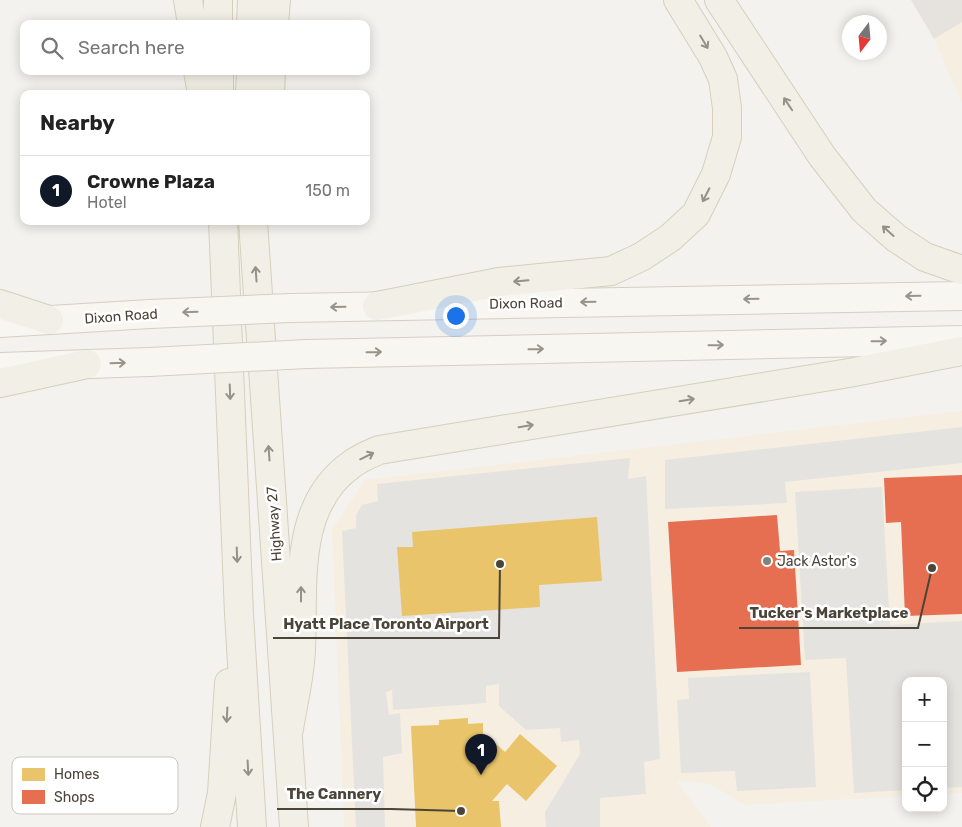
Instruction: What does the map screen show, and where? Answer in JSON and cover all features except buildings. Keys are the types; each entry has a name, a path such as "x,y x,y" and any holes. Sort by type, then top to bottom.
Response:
{"main road":[{"path":"188,0 191,20"},
{"path":"218,0 218,20"},
{"path":"251,20 252,0"},
{"path":"274,20 276,0"},
{"path":"377,306 499,282 611,271 641,257 670,238 696,214 716,174 727,137 727,108 723,79 678,0"},
{"path":"719,0 822,156 864,210 896,238 926,257 962,270"},
{"path":"199,75 201,90"},
{"path":"219,75 219,90"},
{"path":"250,90 251,75"},
{"path":"270,90 271,75"},
{"path":"223,225 239,614 252,827"},
{"name":"Highway 27","path":"253,225 294,827"},
{"name":"Dixon Road","path":"0,323 291,308 962,296"},
{"path":"0,304 49,320"},
{"path":"0,367 307,354 962,340"},
{"path":"288,729 301,652 302,574 311,520 332,480 353,463 379,450 848,373 962,351"},
{"path":"0,383 87,364"},
{"path":"215,827 222,793 228,692 239,614"}],"shaded area":[{"path":"911,0 962,0 962,22 934,39"},
{"path":"914,0 939,0 921,11"},
{"path":"962,22 962,103 934,39"},
{"path":"962,411 962,793 947,794 947,677 902,677 902,796 745,805 710,784 676,780 711,827 344,827 332,530 365,480"},
{"path":"962,427 962,463 785,482 787,503 665,509 665,460"},
{"path":"630,458 628,479 646,476 660,759 644,762 646,794 600,798 600,827 546,827 545,812 580,754 579,740 561,742 560,728 526,730 499,706 499,684 486,686 486,703 393,710 392,690 386,692 389,715 400,713 402,753 383,757 385,827 356,827 342,531 356,528 356,515 362,505 378,501 377,484"},
{"path":"882,487 890,625 962,621 962,787 947,788 947,677 902,677 902,790 854,793 846,658 805,660 795,492"},
{"path":"810,672 816,787 737,791 735,771 681,773 677,700 689,699 688,678"}],"place":[{"name":"Jack Astor's","path":"767,561"},
{"name":"Hyatt Place Toronto Airport","path":"500,564"},
{"name":"Tucker's Marketplace","path":"932,568"},
{"name":"Crowne Plaza","path":"481,775"},
{"name":"The Cannery","path":"461,811"}]}
